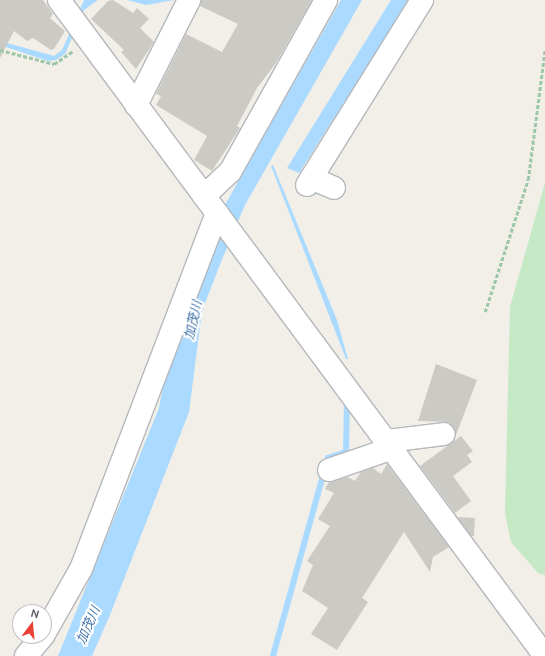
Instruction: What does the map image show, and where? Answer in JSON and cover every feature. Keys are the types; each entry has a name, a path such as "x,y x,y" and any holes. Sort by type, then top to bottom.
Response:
{"street":[{"path":"59,0 210,205 390,444 545,656"},
{"path":"136,105 189,0"},
{"path":"52,620 82,570 210,205 326,0"},
{"path":"334,188 309,182 422,0"},
{"path":"329,470 390,444 444,434"},
{"path":"26,656 36,644"}],"path":[{"path":"0,50 54,64 79,27"},
{"path":"484,312 528,180 545,49"}],"green space":[{"path":"545,183 545,575 538,573 511,542 505,513 510,307"}],"water":[{"path":"84,0 98,0 84,10 65,54 56,60 48,61 0,45 0,41 54,56 62,50"},
{"path":"127,0 174,0 146,5"},
{"name":"加茂川","path":"341,0 362,0 245,205 221,262 202,311 189,412 110,615 92,656 58,656 159,408 169,352 226,203"},
{"path":"391,0 409,0 299,173 287,168"},
{"path":"273,165 337,320 348,359 346,359 271,166"}],"building":[{"path":"0,0 43,0 53,14 50,18 65,31 54,49 51,50 33,38 27,41 14,31 0,58"},
{"path":"113,0 133,13 137,8 149,19 140,28 154,42 136,69 121,52 124,50 91,19 108,1"},
{"path":"201,0 312,0 276,63 257,88 237,126 240,128 212,171 194,160 207,136 156,105 161,96 156,94 186,34 222,52 238,24 200,6"},
{"path":"436,364 477,380 456,435 449,422 418,421"},
{"path":"461,436 473,451 467,455 472,462 453,476 471,501 455,513 420,466"},
{"path":"387,464 449,547 433,557 430,572 404,532 362,598 368,602 337,650 311,634 328,608 302,591 313,565 307,561 330,526 318,519 334,493 325,489 329,482 348,477 355,481 361,472 373,468 381,474"},
{"path":"457,517 475,518 474,536 471,536"}],"waterway":[{"path":"273,656 328,458 346,452 347,399"}]}
